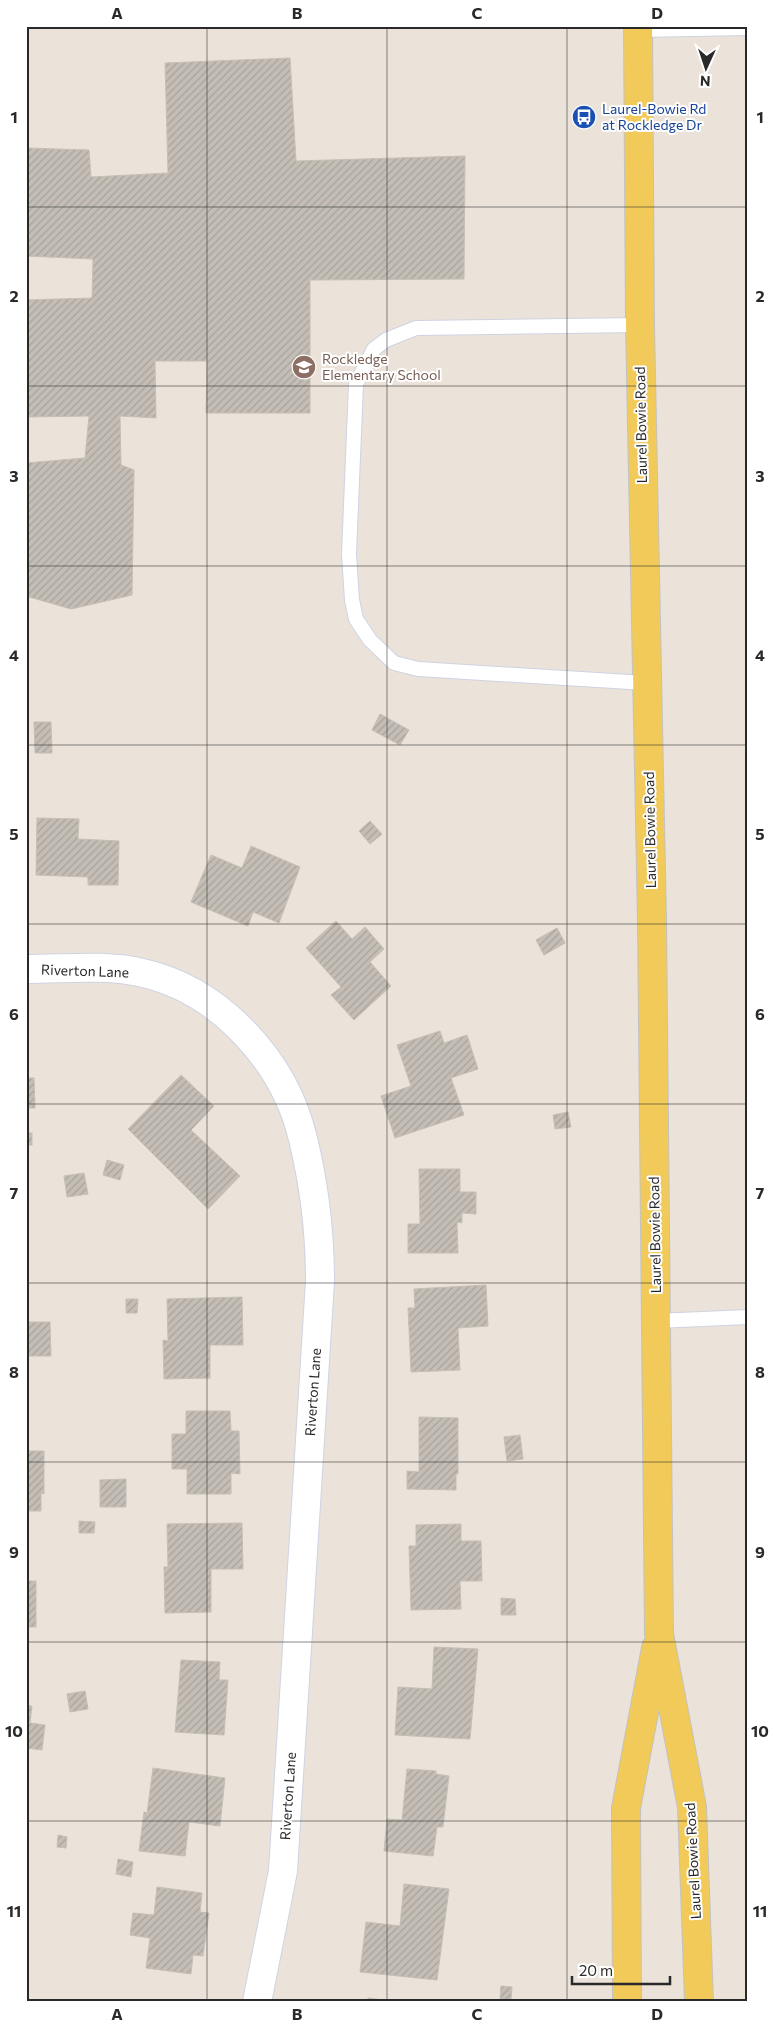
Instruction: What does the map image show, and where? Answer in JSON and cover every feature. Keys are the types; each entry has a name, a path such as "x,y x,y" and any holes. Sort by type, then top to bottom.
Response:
{"main road":[{"name":"Laurel Bowie Road","path":"638,28 640,325 652,921 659,1634 692,1808 699,2002"},
{"name":"Laurel Bowie Road","path":"627,2002 626,1808 659,1634"}],"street":[{"name":"Riverton Lane","path":"26,969 118,970 143,973 190,990 228,1016 253,1041 272,1069 290,1102 303,1138 320,1255 320,1281 283,1871 257,2002"}],"lane":[{"path":"638,28 748,28"},
{"path":"640,325 416,328 386,340 374,349 356,384 349,554 352,600 356,620 370,640 394,663 418,669 646,684"},
{"path":"656,1321 748,1317"}],"building":[{"path":"290,58 296,161 465,156 464,279 310,280 310,413 206,413 207,361 155,361 156,418 120,416 121,465 134,470 132,595 71,609 26,596 26,463 85,458 89,416 26,417 26,300 92,298 93,259 26,256 26,148 89,150 91,177 168,173 165,63"},
{"path":"380,714 409,730 400,745 372,730"},
{"path":"34,722 51,722 52,753 35,753"},
{"path":"37,818 79,819 78,839 119,841 118,885 88,885 88,877 36,875"},
{"path":"370,821 382,834 370,844 359,831"},
{"path":"251,846 300,867 279,923 253,912 248,926 191,902 211,855 242,868"},
{"path":"336,921 352,939 365,927 384,949 370,962 391,986 354,1020 331,995 341,987 306,948"},
{"path":"557,928 565,943 544,955 536,940"},
{"path":"440,1031 444,1043 467,1035 478,1069 451,1078 464,1115 395,1138 381,1096 411,1086 397,1045"},
{"path":"181,1075 214,1106 191,1130 240,1176 208,1209 128,1129"},
{"path":"26,1078 34,1078 35,1108 26,1108"},
{"path":"568,1112 571,1127 555,1129 553,1115"},
{"path":"26,1133 32,1133 32,1145 26,1145"},
{"path":"107,1160 124,1165 120,1180 103,1175"},
{"path":"419,1169 460,1169 460,1192 476,1192 476,1214 462,1213 462,1223 457,1222 458,1253 408,1253 408,1224 420,1224"},
{"path":"84,1173 88,1194 67,1197 64,1176"},
{"path":"486,1285 488,1326 458,1328 460,1370 411,1372 408,1308 415,1308 414,1289"},
{"path":"242,1297 243,1345 210,1345 210,1378 164,1379 163,1340 168,1341 167,1299"},
{"path":"126,1299 138,1299 137,1313 126,1313"},
{"path":"26,1322 50,1322 51,1356 26,1356"},
{"path":"186,1411 230,1411 231,1431 239,1431 240,1474 231,1473 231,1494 187,1494 187,1469 172,1469 172,1434 186,1434"},
{"path":"419,1417 458,1418 458,1474 456,1474 456,1490 407,1489 407,1471 419,1472"},
{"path":"520,1435 523,1459 507,1461 504,1437"},
{"path":"26,1451 44,1451 44,1494 41,1493 41,1511 26,1511"},
{"path":"126,1479 126,1507 100,1507 100,1480"},
{"path":"79,1521 95,1522 94,1533 79,1533"},
{"path":"242,1523 243,1569 211,1569 211,1612 165,1613 164,1567 168,1567 167,1524"},
{"path":"461,1524 461,1541 481,1541 482,1581 460,1581 461,1609 411,1610 409,1546 416,1546 416,1525"},
{"path":"26,1581 36,1581 36,1627 26,1627"},
{"path":"501,1598 515,1599 516,1615 501,1615"},
{"path":"434,1647 478,1649 470,1739 395,1735 398,1687 432,1689"},
{"path":"181,1660 220,1662 219,1680 228,1680 224,1735 175,1732"},
{"path":"85,1691 88,1709 70,1712 67,1694"},
{"path":"26,1705 32,1706 30,1723 45,1725 42,1750 26,1748"},
{"path":"153,1768 225,1778 220,1826 189,1822 185,1856 139,1851 144,1812 147,1813"},
{"path":"407,1769 436,1771 436,1774 449,1776 443,1827 437,1827 433,1856 384,1851 387,1819 402,1820"},
{"path":"58,1835 67,1837 66,1848 57,1847"},
{"path":"118,1859 133,1862 131,1877 116,1874"},
{"path":"404,1884 449,1889 437,1980 360,1972 366,1922 400,1926"},
{"path":"157,1887 202,1893 200,1912 209,1913 203,1956 193,1955 191,1974 146,1968 150,1938 130,1935 133,1913 154,1915"},
{"path":"501,1986 512,1987 511,2000 500,1999"},
{"path":"368,1998 399,2002 368,2002"}],"place":[{"name":"Laurel-Bowie Rd at Rockledge Dr","path":"584,117"},
{"name":"Rockledge Elementary School","path":"304,367"}]}
